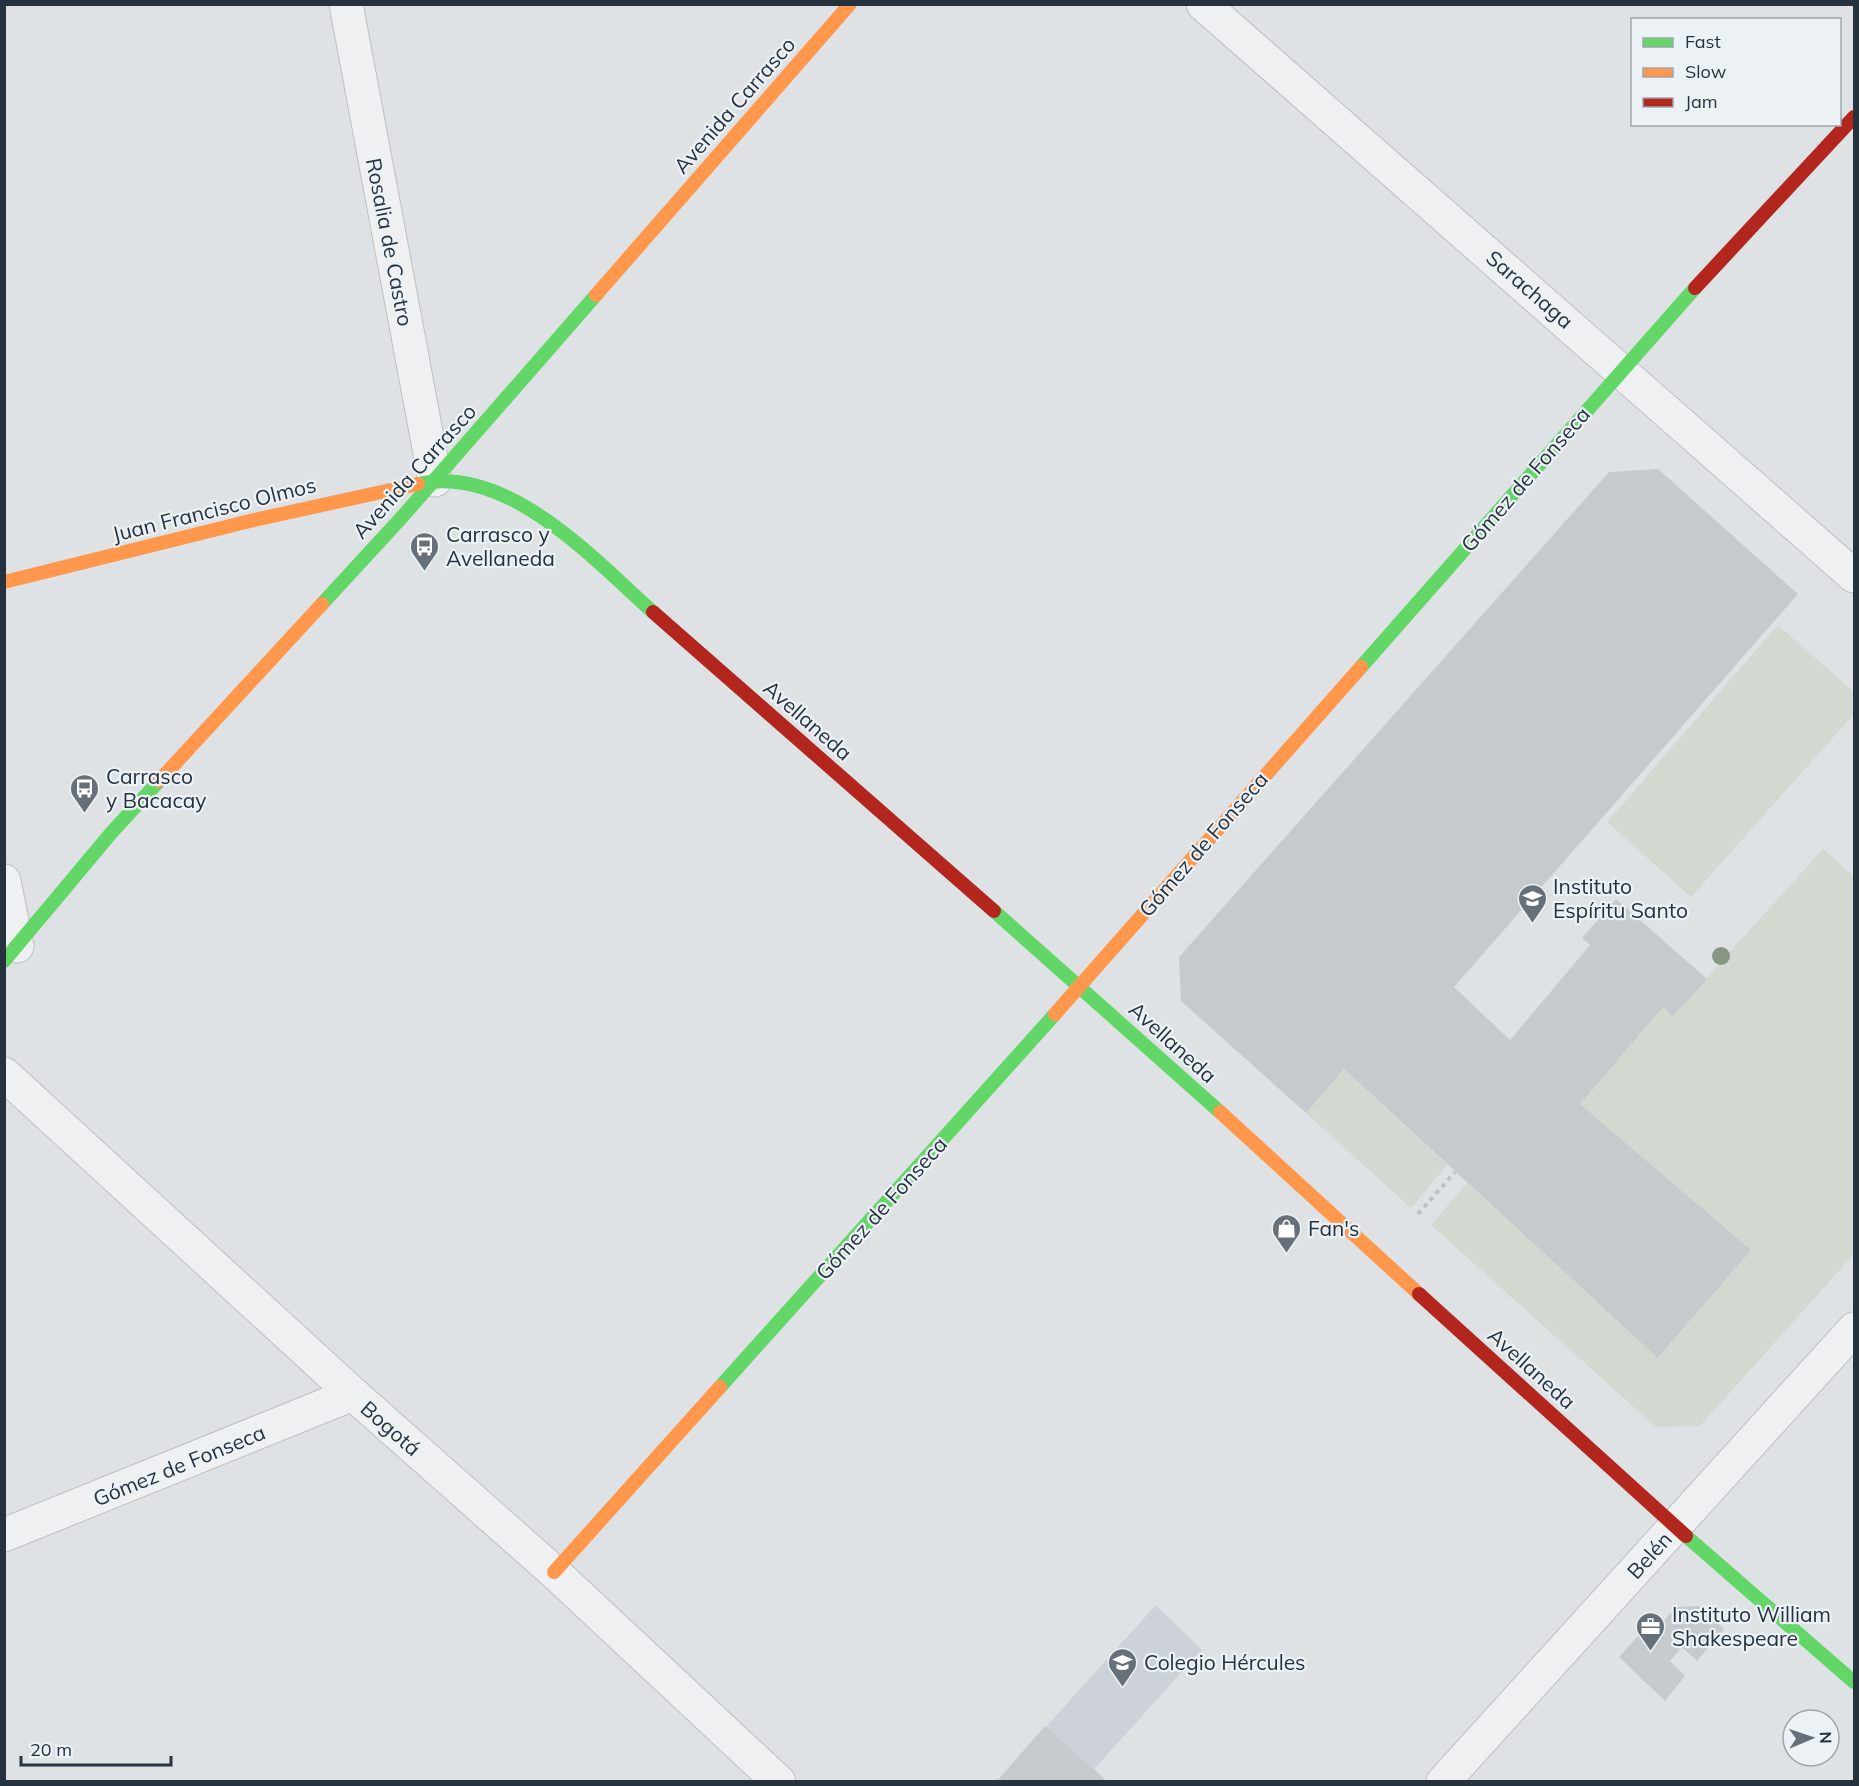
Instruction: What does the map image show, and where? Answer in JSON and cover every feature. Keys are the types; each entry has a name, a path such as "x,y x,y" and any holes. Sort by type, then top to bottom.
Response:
{"street":[{"name":"Rosalia de Castro","path":"346,4 435,480"},
{"name":"Avenida Carrasco","path":"11,954 112,832 435,480 850,4"},
{"name":"Sarachaga","path":"1203,4 1854,576"},
{"name":"Gómez de Fonseca","path":"554,1572 1079,987 1621,371 1854,117"},
{"name":"Juan Francisco Olmos","path":"4,582 299,510 435,480"},
{"name":"Avellaneda","path":"435,480 475,483 512,500 552,523 1079,987 1675,1527 1854,1682"},
{"path":"4,881 11,954"},
{"name":"Bogotá","path":"4,1074 353,1394 554,1572 779,1782"},
{"name":"Belén","path":"1443,1782 1854,1329"},
{"name":"Gómez de Fonseca","path":"4,1535 353,1394"},
{"path":"727,1735 742,1782"}],"path":[{"path":"1418,1214 1455,1172"}],"shaded area":[{"path":"1778,625 1854,692 1854,714 1691,897 1607,822"},
{"path":"1823,849 1854,876 1854,1254 1700,1426 1656,1427 1431,1225 1467,1183 1659,1358 1751,1250 1580,1104 1663,1007 1673,1015"},
{"path":"1344,1069 1447,1165 1411,1208 1306,1113"},
{"name":"Colegio Hércules","path":"1156,1605 1202,1650 1094,1769 1107,1781 996,1782"}],"building":[{"path":"1658,469 1798,594 1454,987 1510,1040 1590,945 1582,938 1616,899 1707,979 1673,1016 1663,1007 1580,1104 1751,1250 1658,1358 1344,1069 1306,1113 1181,1001 1179,957 1609,472"},
{"name":"Instituto William Shakespeare","path":"1700,1606 1724,1629 1697,1661 1682,1647 1670,1661 1685,1676 1665,1701 1619,1657 1656,1616 1663,1622 1676,1607"},
{"path":"1045,1726 1093,1769 1107,1782 996,1782"}],"traffic: fast":[{"path":"1361,667 1695,288"},
{"path":"322,604 403,516 596,295"},
{"path":"418,484 451,482 484,488 516,501 576,542 653,612"},
{"path":"4,961 112,832 159,781"},
{"path":"994,911 1220,1112"},
{"path":"720,1387 1055,1014"},
{"path":"1686,1536 1854,1682"}],"traffic: slow":[{"path":"596,295 850,4"},
{"path":"4,582 254,520 418,484"},
{"path":"159,781 322,604"},
{"path":"1055,1014 1361,667"},
{"path":"1220,1112 1419,1294"},
{"path":"554,1572 720,1387"}],"traffic: jam":[{"path":"1695,288 1854,117"},
{"path":"653,612 994,911"},
{"path":"1419,1294 1686,1536"}],"place":[{"name":"Carrasco y Avellaneda","path":"425,572"},
{"name":"Carrasco y Bacacay","path":"85,814"},
{"name":"Instituto Espíritu Santo","path":"1532,924"},
{"name":"Fan's","path":"1287,1254"},
{"name":"Instituto William Shakespeare","path":"1651,1652"},
{"name":"Colegio Hércules","path":"1123,1688"}]}
